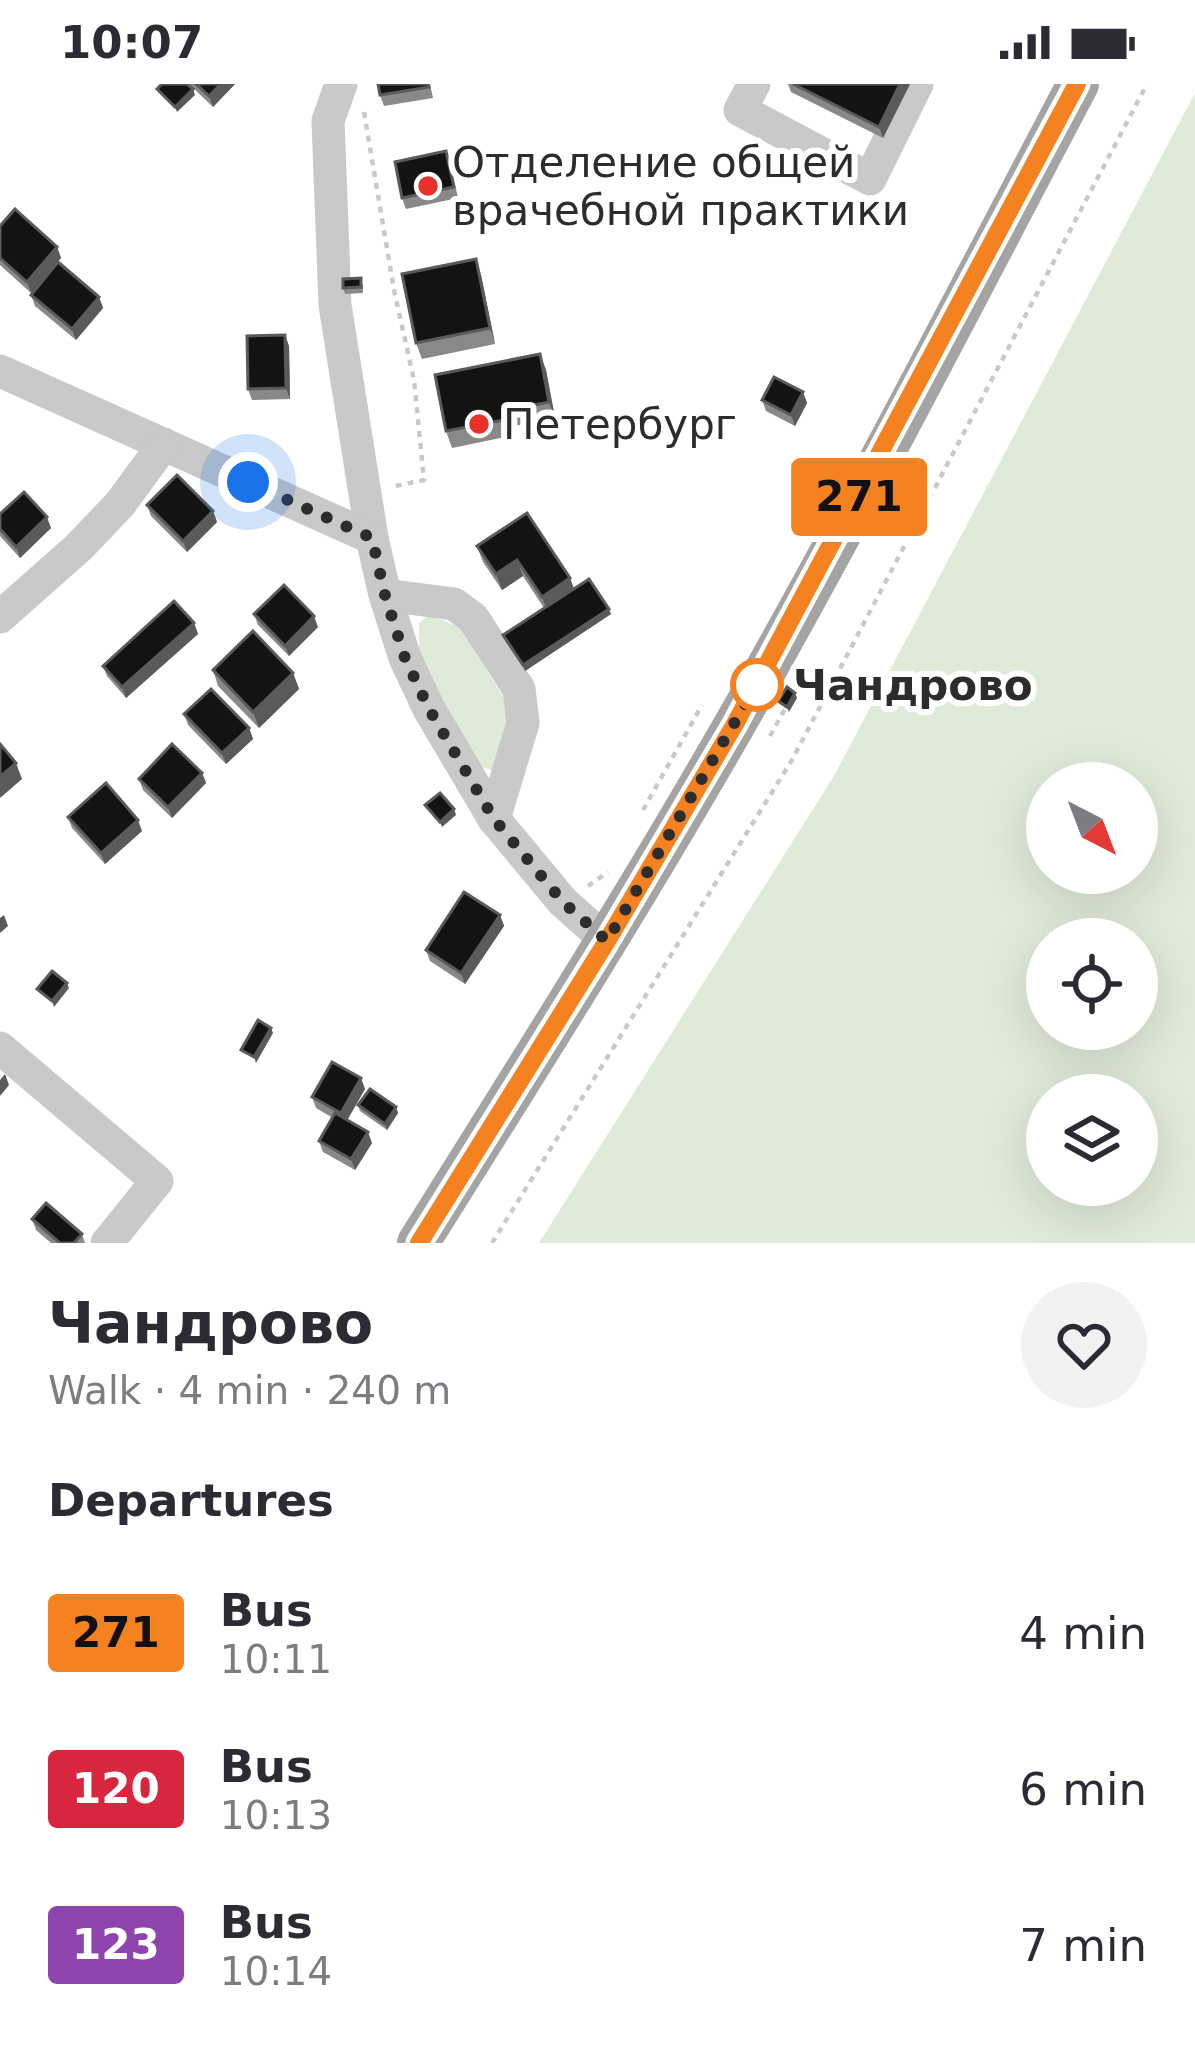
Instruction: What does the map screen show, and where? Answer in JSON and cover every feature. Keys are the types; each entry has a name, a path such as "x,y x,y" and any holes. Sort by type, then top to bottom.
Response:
{"main road":[{"path":"418,1243 607,941 771,659 1078,84"}],"street":[{"path":"754,84 740,110 870,179 917,84"},
{"path":"351,89 328,121 335,305 385,595 405,658 429,709 494,819 563,902 607,941"},
{"path":"0,371 372,538"},
{"path":"0,616 80,547 120,504 164,444"},
{"path":"385,595 454,604 473,619 519,689 523,723 494,819"},
{"path":"0,1048 157,1180 107,1243"}],"path":[{"path":"492,1243 792,760 1148,84"},
{"path":"351,89 414,380 424,480 365,493"},
{"path":"767,741 789,702"},
{"path":"638,818 703,705"},
{"path":"563,902 607,874 617,855"}],"green space":[{"path":"1195,93 1195,1243 539,1243 834,776"},
{"path":"429,615 460,627 510,708 495,771 481,767 419,659 419,623"}],"building":[{"path":"162,84 187,84 193,89 175,107 157,89"},
{"path":"196,84 221,84 209,96"},
{"path":"378,84 428,84 429,87 380,95"},
{"path":"793,84 900,84 879,127"},
{"name":"Отделение общей врачебной практики","path":"446,151 454,187 402,198 395,162"},
{"path":"15,209 57,247 27,282 0,258 0,226"},
{"path":"476,259 490,328 416,343 402,274"},
{"path":"58,262 99,297 72,329 31,295"},
{"path":"361,278 361,287 343,288 343,279"},
{"path":"285,335 286,388 248,389 247,336"},
{"path":"540,354 549,402 508,410 509,419 446,431 435,375"},
{"path":"774,377 803,392 791,415 762,400"},
{"path":"177,475 213,511 183,541 147,505"},
{"path":"24,492 47,517 16,547 0,529 0,514"},
{"path":"527,513 570,578 542,597 517,560 496,574 477,546"},
{"path":"589,579 609,609 523,665 503,635"},
{"path":"284,585 314,616 285,646 254,614"},
{"path":"174,601 194,623 122,687 103,666"},
{"path":"253,631 293,673 253,712 213,670"},
{"path":"787,687 795,693 787,707 778,701"},
{"path":"211,689 249,728 222,753 184,714"},
{"path":"0,744 16,763 0,777"},
{"path":"172,744 202,773 168,807 139,779"},
{"path":"106,783 138,820 101,853 68,817"},
{"path":"440,793 454,809 440,822 425,805"},
{"path":"464,892 500,915 461,973 426,950"},
{"path":"52,971 67,983 52,1001 37,989"},
{"path":"258,1020 271,1028 254,1057 241,1050"},
{"path":"332,1062 361,1078 341,1113 312,1097"},
{"path":"370,1089 396,1107 385,1124 358,1105"},
{"path":"335,1113 368,1132 351,1159 319,1141"},
{"path":"46,1203 82,1234 74,1243 60,1243 32,1219"}],"bus line":[{"name":"271","path":"419,1243 735,724 1077,84"}],"place":[{"name":"Отделение общей врачебной практики","path":"428,186"},
{"name":"Петербург","path":"479,424"},
{"name":"Чандрово","path":"757,685"}],"route":[{"path":"248,482 372,538 405,658 429,709 494,819 563,902 607,941 760,679 757,685"}]}
